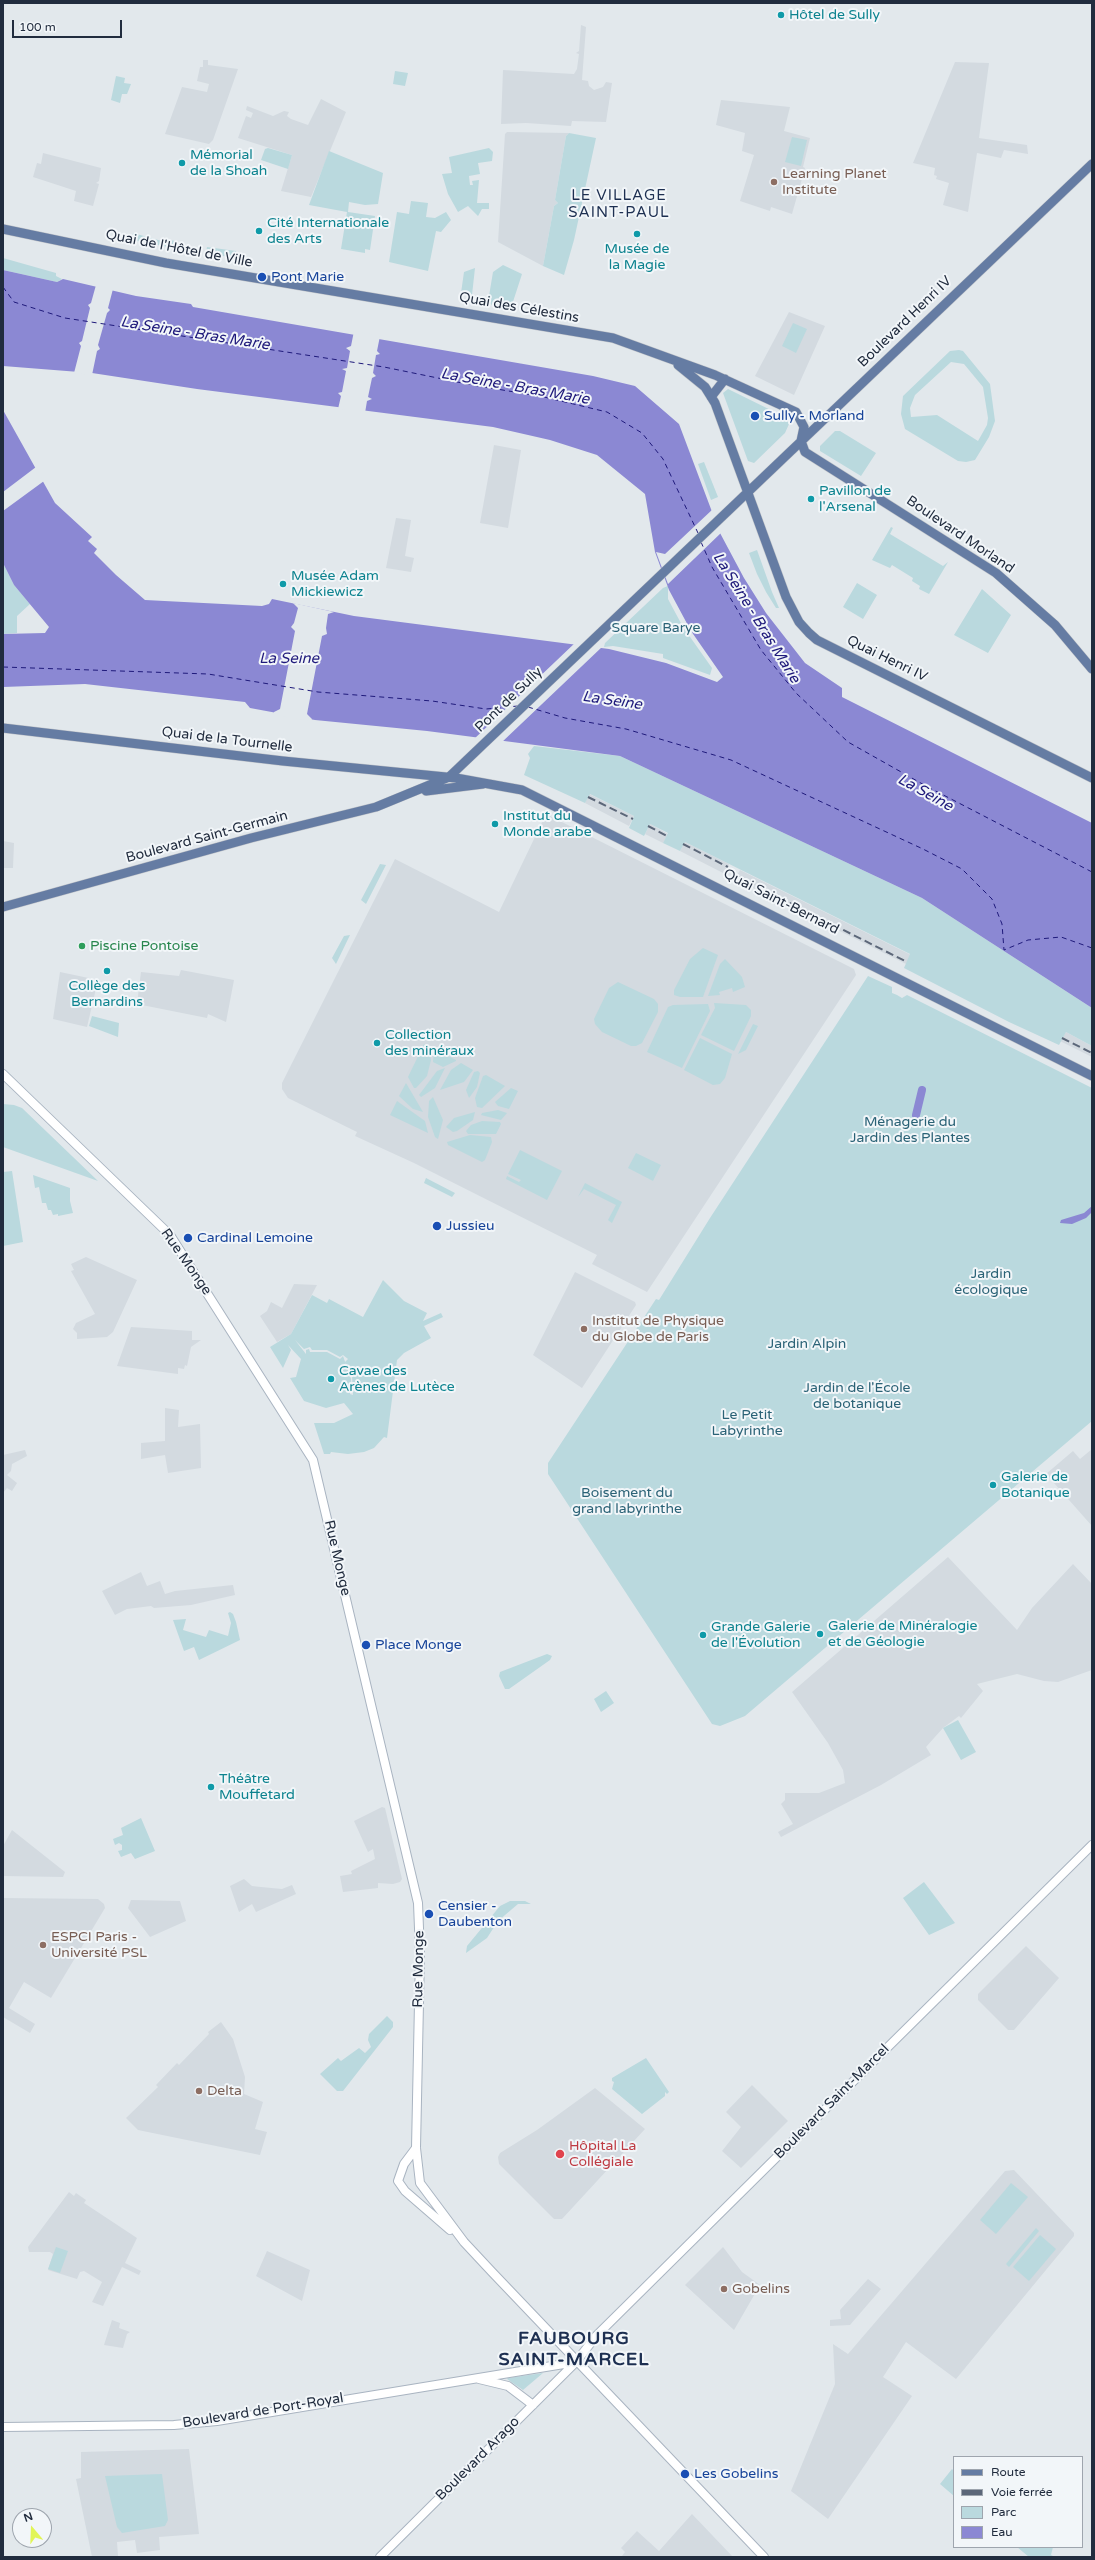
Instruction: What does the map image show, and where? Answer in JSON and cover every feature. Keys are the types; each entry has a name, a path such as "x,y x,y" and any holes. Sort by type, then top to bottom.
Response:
{"main road":[{"name":"Boulevard Henri IV","path":"588,644 1092,164"},
{"name":"Quai de l'Hôtel de Ville","path":"3,228 166,263 373,297"},
{"name":"Quai des Célestins","path":"373,297 613,338 658,353 724,379 796,412 804,427 801,442"},
{"name":"Quai des Célestins","path":"658,353 691,374 711,397 748,491"},
{"path":"711,397 724,379"},
{"name":"Boulevard Morland","path":"801,442 802,448 812,457 996,572 1055,626 1092,669"},
{"name":"Quai Henri IV","path":"748,491 789,603 799,622 817,640 1092,778"},
{"name":"Pont de Sully","path":"449,777 588,644"},
{"name":"Quai de la Tournelle","path":"3,728 295,762 449,777"},
{"name":"Quai Saint-Bernard","path":"449,777 512,786 535,796 1092,1076"},
{"name":"Boulevard Saint-Germain","path":"3,906 251,838 351,814 416,792 449,777"},
{"name":"Boulevard Saint-Germain","path":"416,792 490,783"},
{"name":"Rue Monge","path":"3,1074 170,1235 314,1460 418,1903 420,1954 416,2148 420,2183 464,2242"},
{"name":"Boulevard Saint-Marcel","path":"576,2362 596,2336 1092,1845"},
{"path":"416,2148 404,2164 398,2181 405,2191 464,2242 576,2362 764,2557"},
{"name":"Boulevard de Port-Royal","path":"3,2427 174,2425 217,2421 576,2362"},
{"name":"Boulevard Arago","path":"380,2557 576,2362"},
{"name":"Boulevard de Port-Royal","path":"474,2378 508,2386 533,2405"}],"shaded area":[{"path":"581,25 586,27 582,80 588,81 589,86 594,90 603,87 606,82 612,83 606,122 572,121 571,126 526,123 501,124 503,70 574,74 577,69 579,54 576,53 579,51"},
{"path":"203,60 208,60 208,65 238,69 213,140 209,144 165,134 182,87 207,92 209,84 197,81 200,67 203,67"},
{"path":"955,62 989,63 979,138 1027,145 1028,154 1004,150 1001,158 977,153 968,212 943,205 949,183 936,179 937,176 934,175 935,168 913,163"},
{"path":"321,99 346,112 311,197 281,191 292,155 238,138 246,116 251,118 253,113 246,110 247,106 273,116 284,111 289,112 287,116 291,119 308,125"},
{"path":"721,100 790,107 784,131 810,138 803,167 805,168 792,214 771,207 770,211 740,201 754,155 742,151 745,133 716,125"},
{"path":"507,132 569,133 566,136 555,200 558,203 554,206 543,266 498,242 505,134"},
{"path":"43,153 101,168 99,181 96,183 99,184 93,206 74,201 76,191 33,177 37,163 41,164"},
{"path":"789,312 825,326 794,395 755,376"},
{"path":"494,445 521,450 508,528 480,523"},
{"path":"396,518 411,520 405,556 414,558 411,572 386,568"},
{"path":"589,794 634,816 629,826 585,803"},
{"path":"546,814 854,969 856,975 647,1292 592,1264 597,1255 414,1163 355,1136 357,1132 288,1098 282,1089 282,1083 395,859 499,912"},
{"path":"650,824 668,834 663,843 645,834"},
{"path":"3,841 14,843 13,868 3,868"},
{"path":"685,842 729,864 725,874 680,851"},
{"path":"740,870 911,955 906,964 735,879"},
{"path":"181,970 234,980 226,1022 208,1014 207,1018 137,1004 141,972 179,976"},
{"path":"60,972 98,980 87,1027 53,1019"},
{"path":"1066,1032 1092,1046 1092,1057 1060,1041"},
{"path":"86,1257 137,1280 113,1332 107,1337 77,1339 77,1333 73,1329 76,1323 95,1314 71,1271 74,1270 71,1264"},
{"name":"Institut de Physique du Globe de Paris","path":"575,1272 635,1302 636,1305 582,1388 533,1355"},
{"path":"294,1284 317,1285 291,1334 277,1342 260,1316 267,1311 271,1302 282,1308"},
{"path":"131,1327 192,1331 192,1340 201,1340 191,1347 187,1366 185,1365 184,1369 178,1368 178,1374 117,1366"},
{"path":"165,1408 179,1410 178,1427 200,1424 201,1468 168,1473 165,1455 141,1459 141,1443 165,1441"},
{"path":"1092,1449 1092,1526 1046,1474 1073,1451 1080,1459"},
{"path":"25,1450 27,1456 12,1464 11,1471 7,1475 17,1483 12,1491 7,1488 3,1493 3,1455"},
{"path":"948,1557 1017,1630 1032,1608 1073,1564 1092,1584 1092,1670 1058,1682 1044,1681 1017,1674 977,1684 983,1691 961,1718 959,1716 943,1728 926,1747 931,1755 881,1785 781,1837 778,1832 793,1824 781,1804 785,1800 785,1793 819,1793 845,1783 843,1770 828,1743 792,1692"},
{"path":"141,1572 147,1586 160,1581 165,1594 175,1591 233,1585 235,1595 191,1605 154,1608 151,1606 127,1609 115,1615 102,1591"},
{"path":"382,1807 385,1808 402,1879 400,1882 393,1884 378,1883 378,1888 343,1892 340,1876 352,1874 351,1871 375,1859 373,1849 368,1852 354,1821"},
{"path":"12,1830 65,1872 63,1877 3,1876 3,1846"},
{"path":"244,1879 252,1886 282,1889 292,1885 296,1894 256,1912 252,1904 239,1912 230,1886"},
{"name":"ESPCI Paris - Université PSL","path":"3,1898 98,1899 104,1904 105,1908 51,1998 24,1982 9,2008 35,2024 30,2033 3,2017"},
{"path":"131,1900 180,1901 186,1921 150,1937 128,1908"},
{"path":"1026,1946 1059,1978 1014,2030 1008,2030 978,2000 978,1994"},
{"name":"Delta","path":"221,2022 233,2039 245,2077 244,2094 263,2102 255,2129 267,2132 260,2155 138,2130 126,2118 158,2087 156,2085 177,2063 179,2065 209,2034 208,2032"},
{"path":"752,2085 788,2121 741,2168 722,2151 741,2127 726,2112"},
{"name":"Hôpital La Collégiale","path":"595,2088 645,2129 562,2219 554,2219 499,2164 498,2157 500,2153 537,2130"},
{"path":"1014,2170 1074,2233 1074,2236 956,2379 906,2342 883,2377 912,2396 828,2519 791,2491 835,2384 833,2344 848,2354 1005,2171"},
{"path":"69,2192 74,2196 76,2193 86,2200 84,2203 137,2238 125,2263 141,2271 139,2275 122,2267 103,2306 92,2302 102,2282 84,2271 80,2272 77,2279 48,2270 53,2254 50,2252 29,2252 28,2247"},
{"name":"Gobelins","path":"723,2247 742,2272 760,2285 734,2330 685,2285"},
{"path":"267,2251 310,2270 302,2301 256,2276"},
{"path":"868,2279 881,2289 850,2325 830,2326 830,2320 841,2319 840,2310"},
{"path":"112,2320 120,2323 119,2328 130,2332 127,2334 123,2348 104,2345"},
{"path":"189,2449 199,2534 159,2537 160,2550 137,2553 135,2540 117,2542 118,2556 92,2557 76,2479 81,2478 81,2452"},
{"path":"692,2514 733,2557 622,2556 625,2552 621,2548 637,2531 659,2551"}],"green space":[{"path":"395,71 408,73 405,86 393,84"},
{"path":"116,76 125,78 124,83 131,84 127,94 122,94 120,103 111,100"},
{"path":"569,133 596,138 574,240 564,275 543,266 554,206 558,203 555,200 566,136"},
{"path":"792,137 807,140 801,166 785,162"},
{"path":"268,148 292,155 288,169 261,160 265,149"},
{"path":"489,148 493,152 492,161 478,163 480,174 469,176 470,185 473,185 472,181 479,180 477,203 489,203 489,209 482,209 478,216 468,206 458,212 448,194 442,174 452,173 449,157"},
{"path":"329,151 383,173 378,204 365,205 349,202 348,212 375,216 370,250 365,249 365,253 341,249 347,212 309,205"},
{"path":"411,201 428,203 426,217 435,218 446,212 451,220 441,232 436,231 428,271 389,262 397,212 409,214"},
{"path":"133,233 169,243 170,240 175,241 173,248 132,240"},
{"path":"207,247 236,251 235,258 206,253"},
{"path":"3,258 56,273 56,276 62,279 57,282 3,270"},
{"path":"503,265 522,274 510,311 496,308 488,302 493,272"},
{"path":"475,268 472,295 461,293 464,272"},
{"path":"793,323 807,329 796,353 782,346"},
{"path":"950,351 963,351 990,384 995,421 989,437 975,460 966,462 958,461 905,429 901,414 903,396","holes":["951,362 964,364 983,387 988,418 987,425 978,441 937,415 911,417 910,408 915,395"]},
{"path":"728,389 787,418 789,424 785,433 754,463 748,461 723,393"},
{"path":"835,431 840,431 876,453 861,476 820,451 820,446"},
{"path":"704,462 718,497 711,500 698,464"},
{"path":"891,527 893,528 890,534 943,566 948,562 929,594 919,589 920,586 912,581 913,578 892,565 890,568 872,560"},
{"path":"757,550 779,608 776,608 766,592 749,553"},
{"path":"3,563 14,585 30,604 17,616 17,633 3,634"},
{"path":"857,583 877,595 863,619 843,607"},
{"name":"Square Barye","path":"668,586 668,599 683,627 712,668 710,675 663,658 663,654 613,646 604,647 605,643 663,588"},
{"path":"982,589 1011,615 988,653 954,635"},
{"path":"534,746 620,756 922,898 1092,1008 1092,1046 1066,1032 1059,1045 1009,1022 904,968 910,954 685,842 680,851 663,843 668,833 650,824 644,836 629,828 634,816 590,794 585,803 524,775 530,758 528,754"},
{"path":"380,864 386,865 366,904 361,900"},
{"path":"350,935 336,964 332,958 344,936"},
{"path":"703,948 718,955 703,997 680,997 674,995 674,990 690,959"},
{"path":"725,959 742,977 745,987 733,992 732,988 719,992 720,995 708,996 720,964"},
{"path":"868,976 892,987 892,993 902,998 907,995 1092,1088 1092,1421 745,1716 720,1726 712,1724 548,1474 548,1463 656,1299 659,1300 710,1218"},
{"path":"618,982 654,999 658,1004 658,1012 642,1043 636,1046 631,1046 602,1032 595,1024 594,1019 609,988"},
{"path":"714,1003 746,1005 751,1010 751,1016 734,1051 701,1035 715,1008"},
{"path":"708,1004 710,1011 682,1068 647,1052 668,1007 673,1005"},
{"path":"92,1016 119,1023 118,1037 89,1026"},
{"path":"753,1024 758,1026 746,1050 738,1054"},
{"path":"700,1038 732,1054 725,1078 720,1084 713,1085 684,1070"},
{"path":"424,1044 428,1047 431,1060 427,1076 416,1088 414,1088 408,1077"},
{"path":"434,1049 456,1061 443,1067 433,1062"},
{"path":"461,1063 473,1070 464,1082 440,1090 451,1070"},
{"path":"445,1068 435,1088 421,1097 419,1095 437,1071"},
{"path":"478,1071 480,1073 477,1087 469,1098 466,1090 474,1072"},
{"path":"486,1075 505,1086 482,1108 477,1107 475,1098 483,1076"},
{"path":"406,1083 423,1112 413,1109 399,1096"},
{"path":"511,1088 518,1091 509,1109 498,1106 495,1102"},
{"path":"433,1097 443,1120 438,1139 435,1137 428,1117 429,1101"},
{"path":"397,1101 425,1121 428,1133 390,1115"},
{"path":"3,1104 14,1105 22,1108 98,1181 3,1147"},
{"path":"498,1110 507,1113 501,1120 481,1115 482,1113"},
{"path":"475,1112 473,1120 457,1131 453,1132 446,1127 454,1118"},
{"path":"482,1121 500,1122 501,1124 496,1134 468,1134 466,1131 471,1125"},
{"path":"470,1135 491,1137 492,1142 485,1160 482,1162 448,1145 447,1142"},
{"path":"520,1150 562,1171 547,1200 506,1179 507,1176 519,1182 521,1180 508,1174"},
{"path":"636,1153 661,1165 653,1181 628,1168"},
{"path":"12,1171 23,1242 3,1246 3,1172"},
{"path":"33,1175 70,1188 70,1201 73,1213 58,1216 58,1214 53,1215 51,1210 48,1210 46,1203 42,1203 39,1187 35,1188"},
{"path":"426,1178 455,1193 452,1197 424,1183"},
{"path":"585,1183 622,1202 612,1223 608,1220 616,1205 584,1189 578,1197"},
{"path":"383,1280 404,1301 427,1313 423,1321 441,1313 443,1317 424,1326 431,1338 404,1353 397,1360 387,1438 384,1437 374,1448 364,1452 348,1454 331,1452 330,1454 324,1454 314,1423 334,1423 353,1414 344,1403 326,1408 304,1401 290,1378 296,1377 301,1359 288,1345 291,1350 283,1368 270,1347 291,1334 312,1295 327,1303 329,1299 363,1317","holes":["295,1340 304,1349 310,1347 312,1350 327,1350 340,1357 343,1355 348,1359 345,1362 343,1356 340,1359 327,1352 310,1352 309,1349 306,1350 306,1354","345,1362 352,1375 353,1395 350,1394 351,1379"]},
{"path":"230,1612 233,1614 236,1622 240,1640 199,1660 194,1647 184,1651 173,1620 186,1619 183,1630 206,1637 209,1630 228,1636 231,1623 228,1613"},
{"path":"547,1654 552,1656 550,1660 509,1689 505,1689 499,1676 500,1672"},
{"path":"606,1691 614,1703 601,1712 594,1699"},
{"path":"958,1720 976,1752 961,1760 943,1728"},
{"path":"141,1818 155,1851 135,1859 131,1853 121,1857 118,1851 122,1850 122,1845 119,1843 115,1845 113,1839 123,1835 121,1828"},
{"path":"924,1882 955,1923 929,1935 903,1898"},
{"path":"510,1901 525,1901 531,1904 518,1904 498,1921 487,1938 466,1953 467,1946 500,1906"},
{"path":"387,2016 393,2022 393,2027 343,2091 337,2091 320,2074 338,2058 341,2061 359,2048 365,2053 371,2047 368,2040 369,2034"},
{"path":"646,2058 669,2092 667,2094 665,2092 665,2096 642,2114 612,2089 614,2082 612,2081 612,2078"},
{"path":"1011,2183 1028,2197 996,2234 980,2220"},
{"path":"1036,2228 1039,2231 1009,2267 1006,2264"},
{"path":"1040,2235 1056,2249 1029,2281 1013,2267"},
{"path":"56,2247 68,2251 60,2273 48,2269"},
{"path":"543,2373 523,2390 507,2379 508,2378"},
{"path":"952,2469 953,2495 940,2484"},
{"path":"162,2474 168,2520 165,2526 122,2533 117,2527 105,2476"},
{"path":"1018,2548 1053,2548 1051,2555 1055,2557 1029,2557"}],"water":[{"name":"La Seine","path":"3,270 57,282 63,279 136,296 191,304 193,307 593,376 635,386 679,424 720,533 744,578 766,613 805,663 842,688 842,697 1092,823 1092,1008 922,898 620,756 427,731 315,720 250,708 245,702 85,684 3,687 3,634 45,633 49,627 14,585 3,563 3,410 55,503 92,537 88,541 97,549 94,553 116,575 145,600 262,606 269,604 272,599 354,616 609,649 666,663 717,682 723,677 691,631 669,590 655,552 645,494 597,455 550,440 493,427 197,389 92,373 3,366"},
{"path":"1092,1206 1092,1212 1086,1218 1072,1224 1060,1223 1061,1220 1084,1213"}],"pier":[{"path":"96,285 113,289 108,308 110,310 107,313 98,345 100,349 97,351 92,375 74,373 81,346 79,343 82,341 90,308 88,305 91,303"},
{"name":"Pont Marie","path":"354,331 380,336 377,351 380,354 376,355 373,373 376,376 372,378 368,397 372,399 367,401 365,413 338,409 341,396 338,393 342,392 346,371 342,369 347,368 350,351 346,348 351,346"},
{"path":"36,467 44,481 3,511 3,492"},
{"path":"713,509 722,532 668,584 656,552 665,554"},
{"path":"293,603 334,612 328,614 326,628 327,634 322,636 307,714 312,719 311,721 274,715 274,712 280,709 295,631 291,627 294,623 298,608"},
{"path":"576,642 602,647 501,743 473,740"}],"waterway":[{"path":"916,1115 922,1090"}],"ferry route":[{"path":"3,287 14,302 65,318 384,367 467,384 544,397 607,412 642,433 663,459 698,533"},
{"path":"701,542 712,567 761,650 796,693 848,742 926,786 1092,872"},
{"path":"3,667 208,674 318,692 432,701 486,709 518,706"},
{"path":"528,707 565,718 626,729 731,760 923,849 962,869 992,899 1002,924 1004,950 1028,940 1061,937 1092,948"}],"railway":[{"path":"588,797 633,819"},
{"path":"648,826 667,836"},
{"path":"683,844 728,867"},
{"path":"736,876 907,962"},
{"path":"1062,1038 1092,1053"}],"place":[{"name":"Hôtel de Sully","path":"781,15"},
{"name":"Mémorial de la Shoah","path":"182,163"},
{"name":"Learning Planet Institute","path":"774,182"},
{"name":"Cité Internationale des Arts","path":"259,231"},
{"name":"Musée de la Magie","path":"637,234"},
{"name":"Pont Marie","path":"262,277"},
{"name":"Sully - Morland","path":"755,416"},
{"name":"Pavillon de l'Arsenal","path":"811,499"},
{"name":"Musée Adam Mickiewicz","path":"283,584"},
{"name":"Institut du Monde arabe","path":"495,824"},
{"name":"Piscine Pontoise","path":"82,946"},
{"name":"Collège des Bernardins","path":"107,971"},
{"name":"Collection des minéraux","path":"377,1043"},
{"name":"Jussieu","path":"437,1226"},
{"name":"Cardinal Lemoine","path":"188,1238"},
{"name":"Institut de Physique du Globe de Paris","path":"584,1329"},
{"name":"Cavae des Arènes de Lutèce","path":"331,1379"},
{"name":"Galerie de Botanique","path":"993,1485"},
{"name":"Galerie de Minéralogie et de Géologie","path":"820,1634"},
{"name":"Grande Galerie de l'Évolution","path":"703,1635"},
{"name":"Place Monge","path":"366,1645"},
{"name":"Théâtre Mouffetard","path":"211,1787"},
{"name":"Censier - Daubenton","path":"429,1914"},
{"name":"ESPCI Paris - Université PSL","path":"43,1945"},
{"name":"Delta","path":"199,2091"},
{"name":"Hôpital La Collégiale","path":"560,2154"},
{"name":"Gobelins","path":"724,2289"},
{"name":"Les Gobelins","path":"685,2474"}],"district":[{"name":"LE VILLAGE SAINT-PAUL","path":"619,204"},
{"name":"FAUBOURG SAINT-MARCEL","path":"574,2349"}],"water label":[{"name":"La Seine - Bras Marie","path":"195,334"},
{"name":"La Seine - Bras Marie","path":"515,387"},
{"name":"La Seine - Bras Marie","path":"756,618"}],"park label":[{"name":"Ménagerie du Jardin des Plantes","path":"910,1130"},
{"name":"Jardin écologique","path":"991,1282"},
{"name":"Jardin Alpin","path":"807,1344"},
{"name":"Jardin de l'École de botanique","path":"857,1396"},
{"name":"Le Petit Labyrinthe","path":"747,1424"},
{"name":"Boisement du grand labyrinthe","path":"627,1502"}]}
